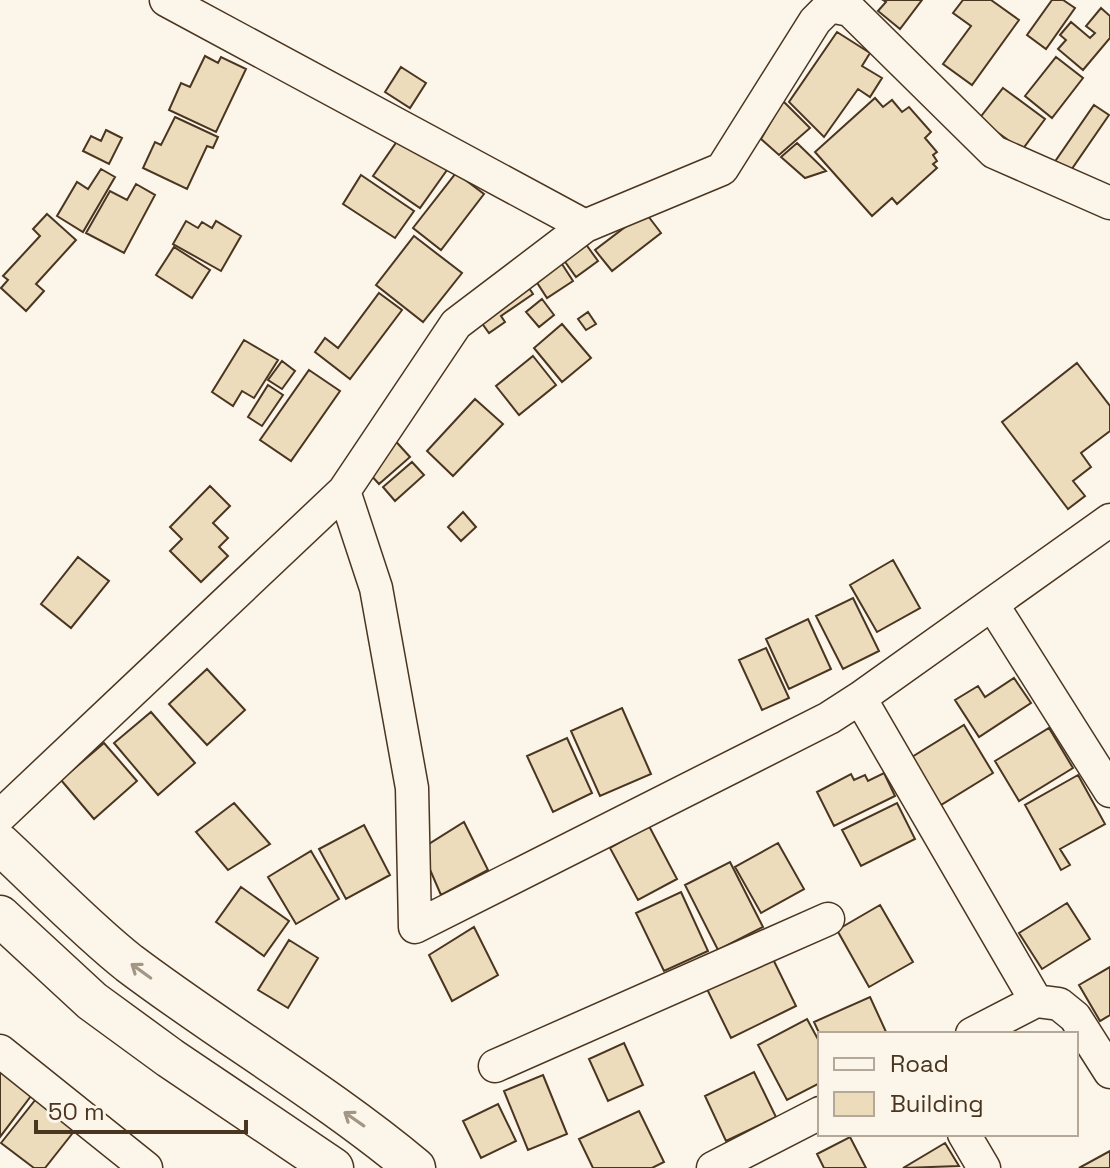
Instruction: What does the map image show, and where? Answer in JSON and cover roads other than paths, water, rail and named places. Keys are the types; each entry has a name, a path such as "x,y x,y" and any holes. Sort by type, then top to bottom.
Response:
{"main road":[{"path":"0,844 126,961 363,1125 415,1168"},
{"path":"0,916 92,1001 170,1058 333,1168"}],"street":[{"path":"166,0 585,226"},
{"path":"0,816 344,491 456,324 585,226 722,169 815,21 830,6 850,10 994,152 1110,203"},
{"path":"344,491 376,588 412,788 415,927 829,718 1110,520"},
{"path":"992,604 1110,791"},
{"path":"860,698 1036,1001"},
{"path":"495,1066 828,919"},
{"path":"976,1032 1036,1001 1059,1004 1075,1017 1110,1072"},
{"path":"0,1051 146,1168"},
{"path":"713,1168 818,1114"},
{"path":"965,1136 984,1168"}]}
